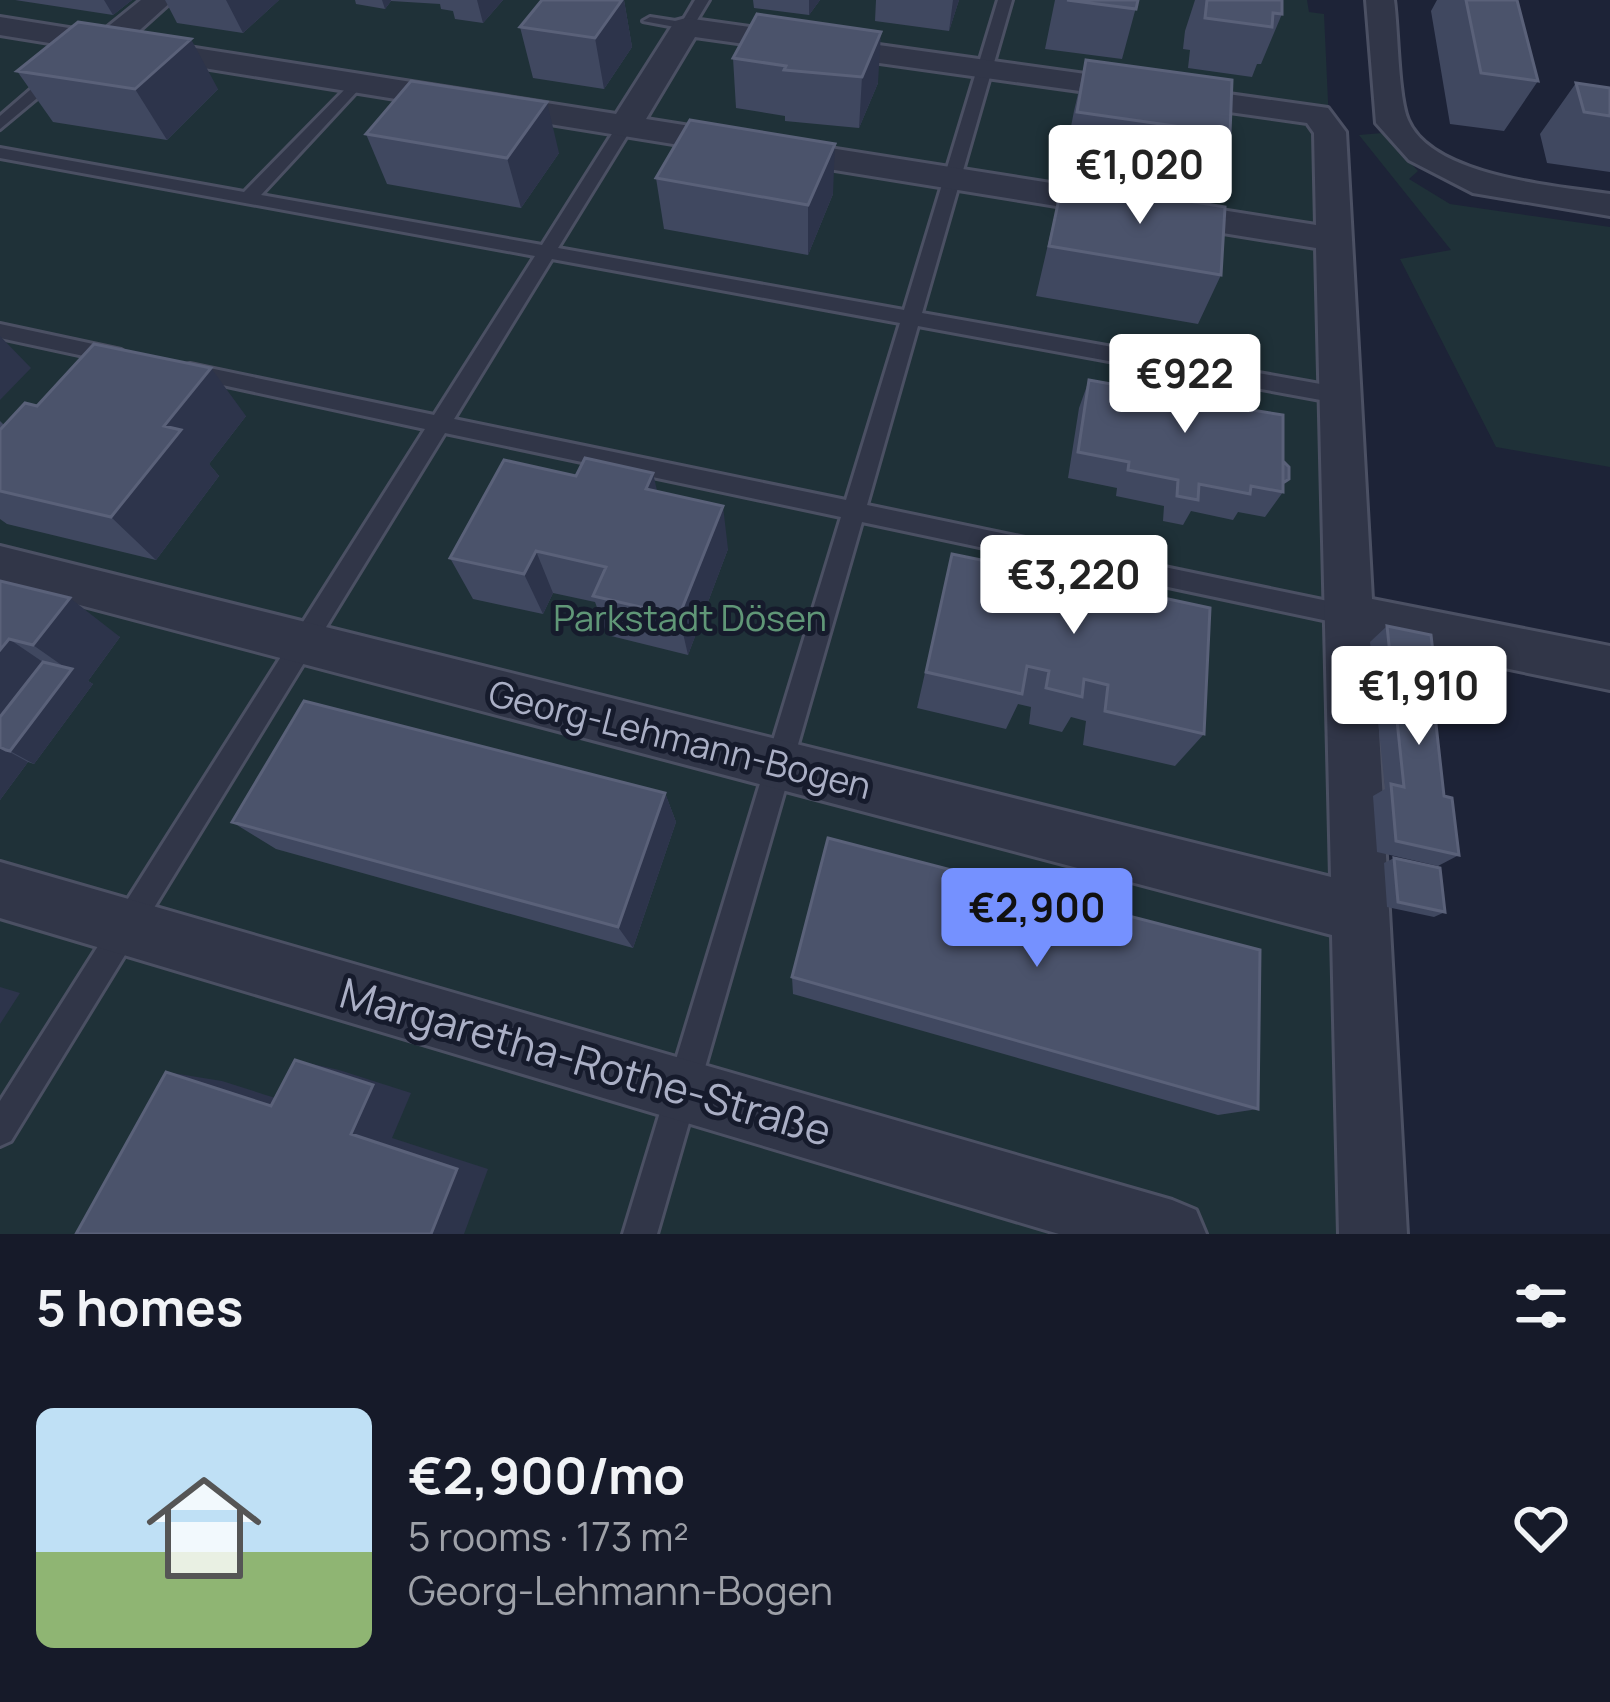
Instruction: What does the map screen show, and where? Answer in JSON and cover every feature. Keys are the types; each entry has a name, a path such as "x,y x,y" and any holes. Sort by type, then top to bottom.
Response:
{"street":[{"path":"101,42 159,0"},
{"path":"1380,0 1392,123 1421,153 1485,185 1610,205"},
{"path":"625,126 694,13 985,69 1317,115 1330,132 1373,1234"},
{"path":"0,26 1331,239"},
{"name":"Georg-Lehmann-Bogen","path":"0,565 1359,913"},
{"path":"1347,615 1610,668"},
{"name":"Margaretha-Rothe-Straße","path":"0,890 1172,1234"}],"lane":[{"path":"640,1234 1005,0"},
{"path":"650,21 694,13"},
{"path":"0,124 101,42"},
{"path":"249,197 356,83"},
{"path":"0,1130 625,126"},
{"path":"0,153 1337,395"},
{"path":"0,331 1347,615"}],"green space":[{"name":"Parkstadt Dösen","path":"0,0 1307,0 1309,12 1324,14 1380,1234 0,1234"},
{"path":"1382,133 1418,171 1409,179 1450,204 1610,227 1610,467 1496,447 1400,259 1451,250 1359,135"}],"building":[{"path":"542,0 622,0 595,38 520,27"},
{"path":"1067,0 1138,0 1136,9"},
{"path":"1207,0 1282,0 1282,14 1273,13 1272,27 1205,18"},
{"path":"1466,0 1517,0 1538,81 1481,73"},
{"path":"757,14 881,32 862,77 784,70 786,66 733,58"},
{"path":"78,22 191,39 135,89 17,71"},
{"path":"1086,60 1232,80 1230,134 1077,112"},
{"path":"411,81 547,102 507,158 366,134"},
{"path":"1576,83 1610,88 1610,116 1584,112"},
{"path":"690,120 835,144 808,205 656,178"},
{"path":"1063,180 1225,207 1221,275 1049,246"},
{"path":"94,344 211,368 164,426 181,430 111,517 0,491 0,430 25,403 37,406"},
{"path":"1187,376 1205,380 1204,393 1252,402 1252,410 1283,415 1283,492 1251,486 1250,494 1199,484 1198,500 1177,496 1178,480 1128,470 1129,462 1078,452 1089,380 1139,389 1140,382 1187,390"},
{"path":"585,458 653,473 646,489 723,506 679,616 593,596 606,567 536,551 524,574 450,558 504,460 576,476"},
{"path":"1283,461 1289,467 1289,479 1283,483"},
{"path":"952,554 1044,573 1047,554 1119,569 1117,588 1210,608 1204,734 1105,711 1108,685 1084,679 1082,697 1046,688 1049,671 1027,666 1022,694 926,672"},
{"path":"0,581 70,598 33,645 9,639 0,650"},
{"path":"1387,626 1431,635 1434,662 1429,661 1444,796 1452,798 1459,855 1396,841 1391,784 1404,787"},
{"path":"43,662 72,669 10,751 6,750 0,747 0,717"},
{"path":"304,701 665,793 618,927 232,822"},
{"path":"828,838 1260,950 1258,1109 792,977"},
{"path":"1394,858 1440,868 1445,912 1398,902"},
{"path":"295,1060 373,1085 351,1134 457,1169 431,1234 76,1234 166,1072 271,1106"}]}
